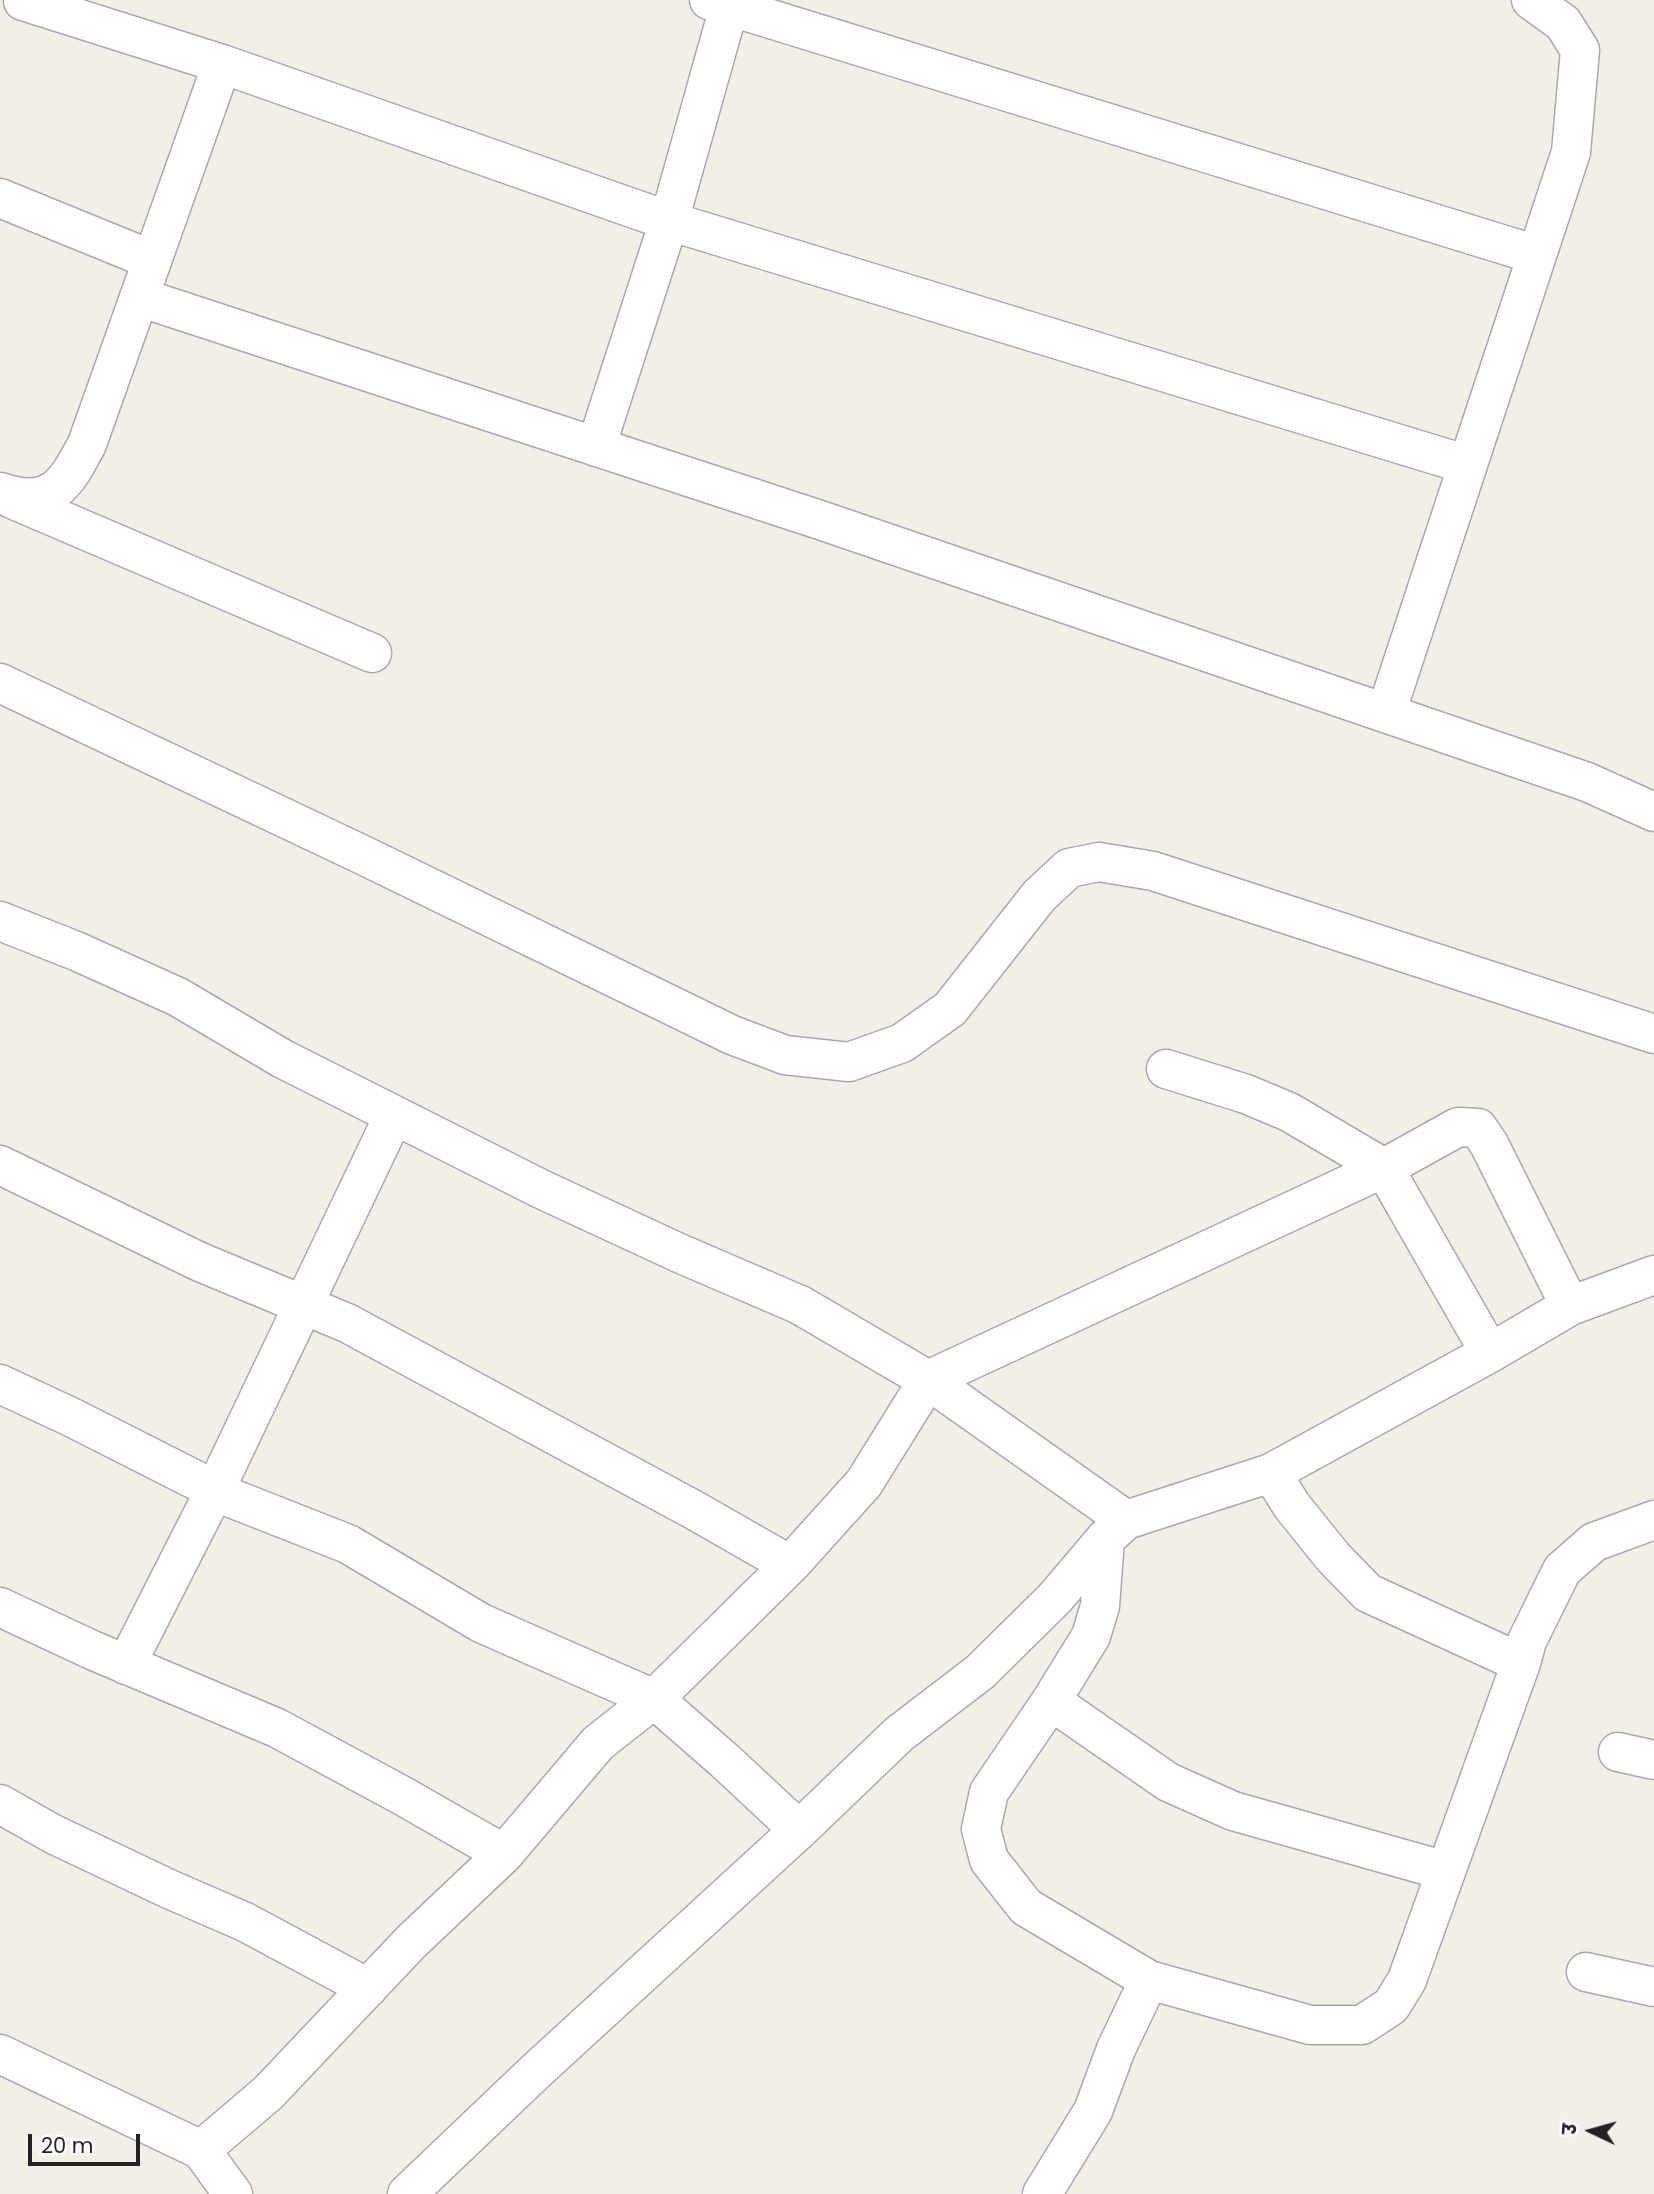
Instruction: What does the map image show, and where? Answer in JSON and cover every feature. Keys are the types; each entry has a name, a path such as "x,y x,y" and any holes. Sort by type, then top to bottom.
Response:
{"street":[{"path":"1386,713 1571,152 1580,50 1563,23 1531,0"},
{"path":"23,1 222,64 669,221 1468,464"},
{"path":"596,447 669,221 723,3 1537,255"},
{"path":"0,493 20,499 47,496 71,475 87,444 222,64"},
{"path":"0,198 152,260"},
{"path":"139,297 820,520 1587,782 1654,812"},
{"path":"0,493 372,653"},
{"path":"0,683 367,857 732,1035 785,1055 849,1062 902,1043 950,1009 1040,896 1069,868 1098,862 1153,871 1654,1034"},
{"path":"0,921 76,951 178,997 283,1059 541,1189 800,1305 928,1380 1115,1529"},
{"path":"1167,1069 1246,1094 1289,1112 1384,1168 1490,1353"},
{"path":"126,1665 215,1490 394,1115"},
{"path":"201,2150 268,2093 411,1942 504,1854 598,1744 654,1699 790,1565 864,1483 928,1380 1384,1168 1458,1127 1478,1128 1489,1144 1570,1306"},
{"path":"0,1165 200,1262 347,1322 790,1565"},
{"path":"407,2194 899,1734 980,1672 1055,1598 1115,1529 1271,1473 1570,1306 1654,1275"},
{"path":"0,1384 231,1498 348,1544 481,1623 654,1699 799,1830"},
{"path":"1271,1473 1292,1506 1333,1557 1368,1593 1521,1663"},
{"path":"1115,1529 1100,1606 1091,1636 989,1792 981,1829 989,1860 1026,1907 1149,1980 1310,2025 1362,2025 1391,2006 1407,1980 1527,1642 1562,1570 1594,1542 1654,1520"},
{"path":"0,1607 126,1665 277,1728 504,1854"},
{"path":"1051,1701 1168,1782 1222,1806 1446,1871"},
{"path":"0,1804 65,1840 245,1922 368,1988"},
{"path":"1586,1972 1654,1987"},
{"path":"1042,2194 1093,2112 1116,2049 1149,1980"},
{"path":"0,2054 201,2150 233,2194"}]}
